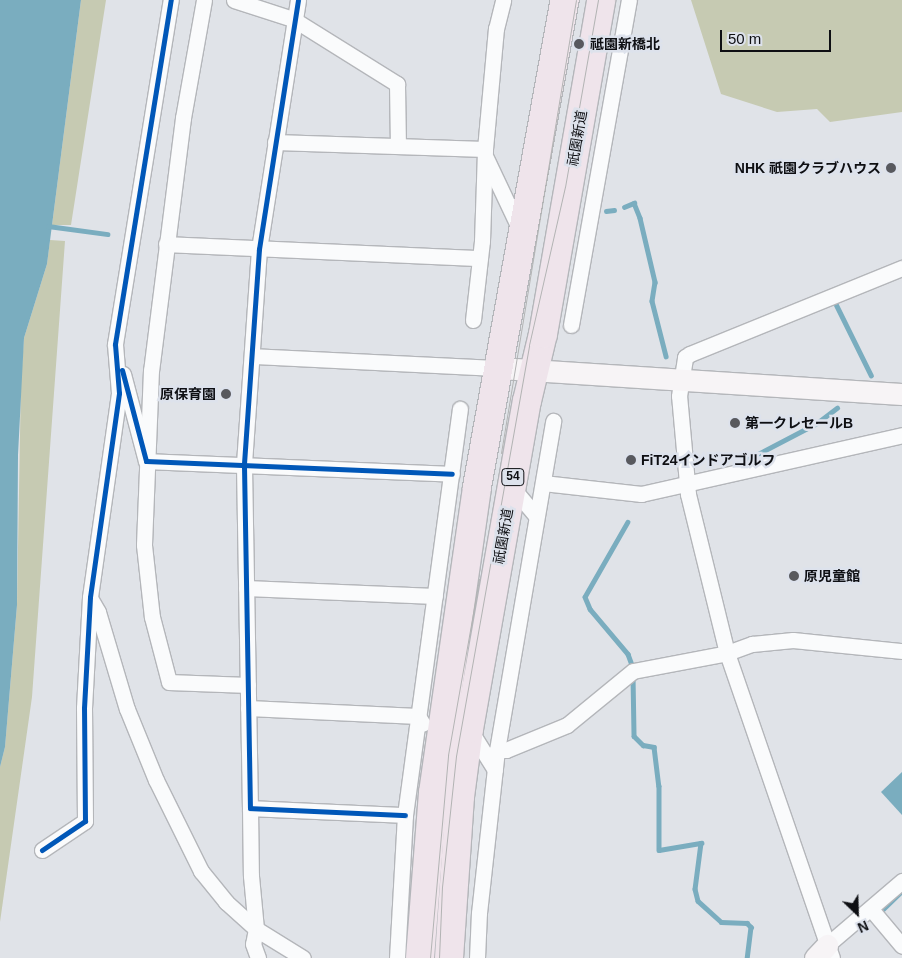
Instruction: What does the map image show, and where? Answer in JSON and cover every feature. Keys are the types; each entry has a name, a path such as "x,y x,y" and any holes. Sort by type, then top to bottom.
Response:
{"highway":[{"name":"54","path":"420,958 433,793 477,487 524,238 565,0"},
{"name":"祇園新道","path":"449,958 460,797 469,729 512,486 562,224 601,0"}],"street":[{"path":"42,850 85,821 84,708 90,597 119,393 115,344 171,0"},
{"path":"204,0 183,118 151,370 144,544 152,617 170,682 248,685"},
{"path":"234,0 293,19 397,84 398,145"},
{"path":"258,958 253,944 256,929 251,876 244,466 259,249 293,19 298,0"},
{"path":"473,320 480,258 485,152 496,30 504,0"},
{"path":"571,325 629,0"},
{"path":"275,142 398,145 485,152"},
{"path":"485,152 524,238"},
{"path":"562,224 592,205"},
{"path":"166,244 480,258"},
{"path":"902,268 690,354 685,357 679,396 688,485 727,653 825,954 902,880"},
{"path":"115,344 146,461"},
{"path":"252,356 534,370 902,394"},
{"path":"396,958 405,815 460,409"},
{"path":"477,958 479,913 497,750 553,420"},
{"path":"543,483 641,494 688,485 902,435"},
{"path":"146,461 452,474"},
{"path":"512,486 536,516"},
{"path":"448,505 477,487"},
{"path":"246,588 435,596"},
{"path":"90,597 98,612 127,709 156,780 197,862 226,902 256,929 303,958"},
{"path":"497,750 506,750 567,725 633,671 727,653 752,644 793,640 902,651"},
{"path":"248,708 418,716"},
{"path":"418,716 440,750"},
{"path":"469,729 495,770"},
{"path":"250,808 405,815"},
{"path":"871,909 902,946"}],"green space":[{"path":"81,0 106,0 71,225 52,225"},
{"path":"691,0 902,0 902,112 830,122 817,109 777,112 721,94"},
{"path":"50,240 65,241 32,697 0,922 0,767 5,747 17,605 21,379 24,338 47,264"}],"water":[{"path":"0,0 81,0 47,264 24,338 18,455 17,605 5,747 0,767"},
{"path":"902,772 902,815 881,792"}],"waterway":[{"path":"624,207 634,203 640,218 655,282 652,301 666,356"},
{"path":"606,211 614,210"},
{"path":"48,226 107,234"},
{"path":"834,300 871,375"},
{"path":"733,467 817,423 837,408"},
{"path":"628,522 585,597 590,609 628,654 633,668"},
{"path":"633,676 634,736 643,745 654,747 659,786 659,850 701,843 695,889 698,901 721,922 747,923 751,927 747,958"},
{"path":"880,912 902,891"}],"tram line":[{"path":"501,453 576,0"},
{"path":"439,958 442,887 456,756 529,345 565,187 598,0"},
{"path":"430,958 448,755 479,579"}],"cycle path":[{"path":"42,850 85,821 84,708 90,597 119,393 115,344 171,0"},
{"path":"298,0 259,249 244,466 250,808 405,815"},
{"path":"122,370 146,461 452,474"}],"place":[{"name":"祗園新橋北","path":"579,44"},
{"name":"NHK 祇園クラブハウス","path":"891,168"},
{"name":"原保育園","path":"226,394"},
{"name":"第一クレセールB","path":"735,423"},
{"name":"FiT24インドアゴルフ","path":"631,460"},
{"name":"原児童館","path":"794,576"}]}
